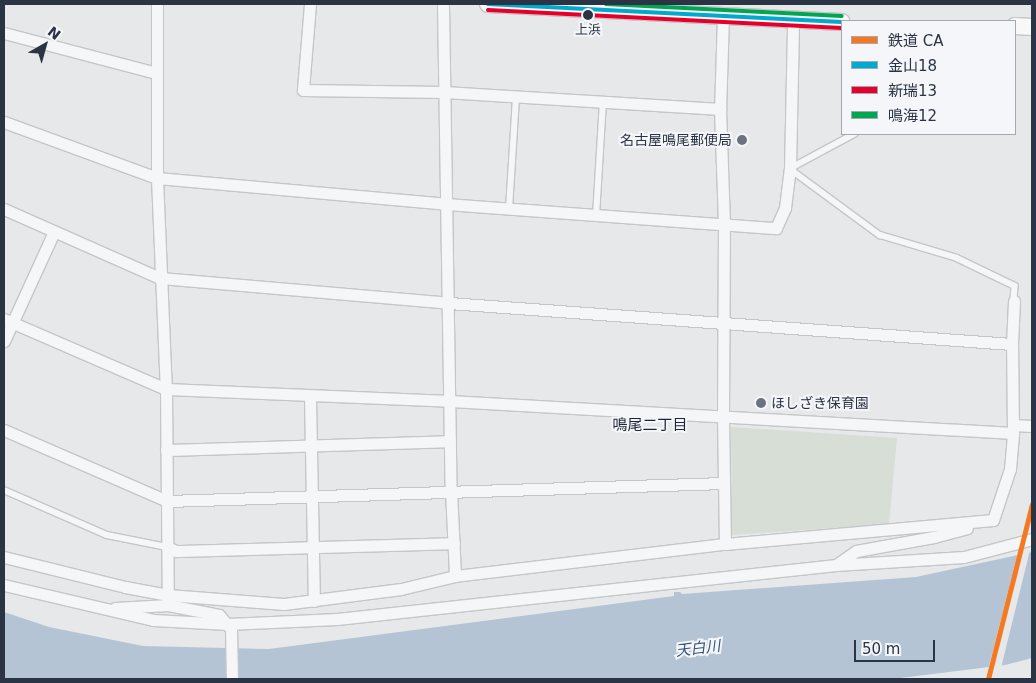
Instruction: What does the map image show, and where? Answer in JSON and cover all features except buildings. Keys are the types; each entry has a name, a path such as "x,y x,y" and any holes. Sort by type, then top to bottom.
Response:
{"street":[{"path":"156,4 157,178 166,390 168,600"},
{"path":"310,4 303,90 444,92 720,109"},
{"path":"443,4 451,490 455,576"},
{"path":"488,4 723,10 793,21 841,22"},
{"path":"723,10 720,109 724,226 722,417 725,544"},
{"path":"4,122 157,178 446,204 724,226 776,228 786,208 790,170 793,21"},
{"path":"1016,26 1032,27"},
{"path":"4,33 157,73"},
{"path":"4,209 160,278 448,303 1012,344"},
{"path":"4,341 8,321 54,232"},
{"path":"993,520 1010,469 1013,429 1012,344 1014,301"},
{"path":"8,321 166,390 450,401 722,417 1013,429 1032,426"},
{"path":"310,396 314,600"},
{"path":"4,430 167,500 724,483"},
{"path":"166,450 450,441"},
{"path":"100,609 168,600 284,604 401,589 455,576 725,544 993,520"},
{"path":"836,566 856,551 934,537 993,520"},
{"path":"4,585 153,620 229,626 337,619 836,566 964,557 1032,540"},
{"path":"168,548 176,551 454,543"},
{"path":"4,557 125,587 219,615 229,626 232,679"}],"lane":[{"path":"509,209 516,97"},
{"path":"596,216 603,102"},
{"path":"853,135 790,170 880,236 957,258 1015,286 1014,301"},
{"path":"4,490 107,535 168,548"}],"shaded area":[{"path":"731,427 897,438 889,524 732,535"}],"water":[{"name":"天白川","path":"1032,552 1032,658 1005,665 941,673 892,679 4,679 4,612 49,627 143,646 269,649 674,596 674,592 682,594 916,577"}],"pier":[{"path":"1030,550 1001,668 988,670 1018,552"}],"rail line":[{"name":"CA","path":"988,679 1032,504"}],"transit line":[{"name":"金山18","path":"488,4 841,22"},
{"name":"鳴海12","path":"606,4 842,16"},
{"name":"新瑞13","path":"488,10 841,28"}],"place":[{"name":"上浜","path":"588,15"},
{"name":"名古屋鳴尾郵便局","path":"742,140"},
{"name":"ほしざき保育園","path":"761,403"}],"district":[{"name":"鳴尾二丁目","path":"650,426"}]}
